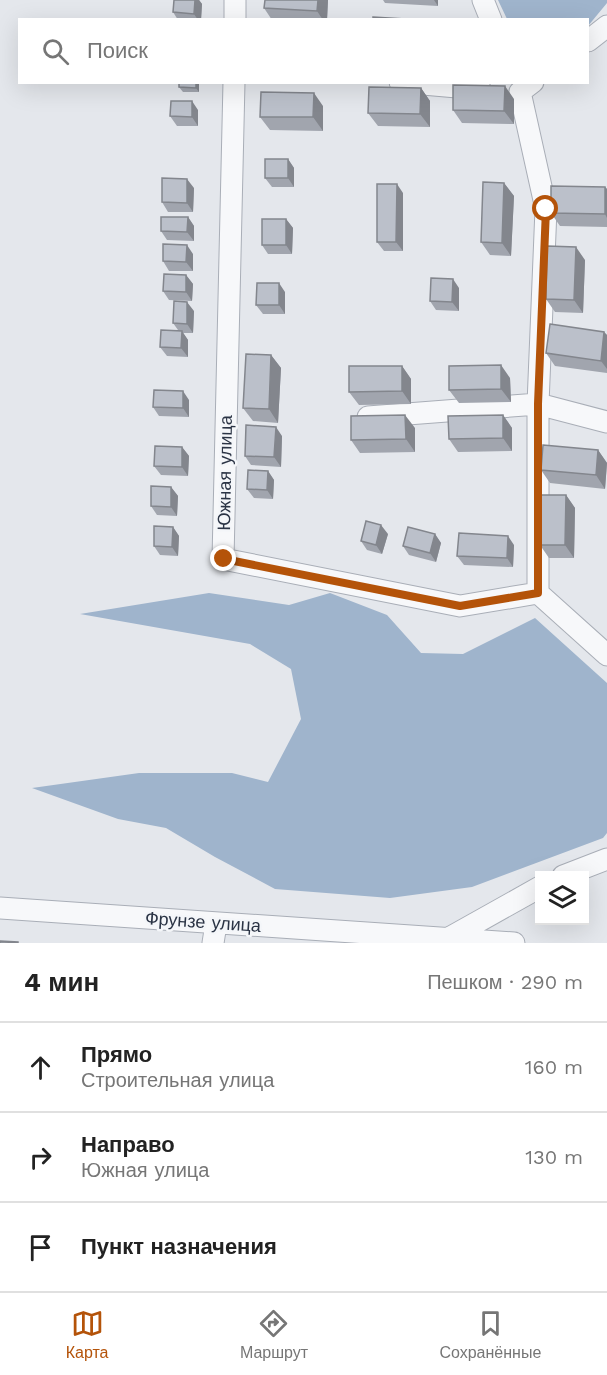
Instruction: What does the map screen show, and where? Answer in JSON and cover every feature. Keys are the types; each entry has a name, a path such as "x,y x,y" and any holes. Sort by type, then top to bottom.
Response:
{"street":[{"path":"235,18 236,0"},
{"path":"483,0 490,18"},
{"path":"589,39 607,26"},
{"name":"Южная улица","path":"234,84 224,559 460,606 538,593"},
{"path":"462,84 523,86 546,209 538,404 538,593 607,655"},
{"path":"365,417 538,404 607,422"},
{"path":"576,871 607,859"},
{"path":"450,938 535,890"},
{"name":"Фрунзе улица","path":"0,908 215,933 450,938 514,943"}],"water":[{"path":"498,0 607,0 589,25 589,18 507,18"},
{"path":"209,593 289,605 330,593 387,615 421,653 463,654 535,618 607,683 607,833 603,838 472,887 390,898 275,889 166,828 118,819 32,788 139,773 232,773 268,782 301,719 291,669 250,644 80,614"}],"building":[{"path":"174,0 195,0 194,14 173,12"},
{"path":"265,0 318,0 317,11 264,8"},
{"path":"179,84 196,84 196,88 179,87"},
{"path":"453,85 505,86 504,111 453,110"},
{"path":"369,87 421,88 420,114 368,113"},
{"path":"261,92 314,93 313,117 260,117"},
{"path":"171,101 192,101 192,117 170,116"},
{"path":"265,159 288,159 288,178 265,178"},
{"path":"162,178 187,179 187,203 162,202"},
{"path":"483,182 504,183 502,243 481,242"},
{"path":"377,184 397,184 396,242 377,242"},
{"path":"551,186 605,187 605,214 551,213"},
{"path":"161,217 188,217 187,232 161,231"},
{"path":"262,219 286,219 286,245 262,245"},
{"path":"163,244 187,245 186,262 163,261"},
{"path":"547,246 576,247 574,300 546,299"},
{"path":"164,274 186,275 186,292 163,291"},
{"path":"431,278 453,279 452,302 430,301"},
{"path":"257,283 279,283 279,305 256,305"},
{"path":"174,301 187,302 187,324 173,323"},
{"path":"550,324 604,332 601,361 546,353"},
{"path":"161,330 182,331 181,348 160,347"},
{"path":"246,354 271,355 269,409 243,408"},
{"path":"501,365 501,389 449,390 449,366"},
{"path":"349,366 402,366 402,391 349,392"},
{"path":"154,390 183,391 183,408 153,407"},
{"path":"405,415 406,439 351,440 351,416"},
{"path":"503,415 503,438 449,439 448,416"},
{"path":"246,425 276,427 274,457 245,456"},
{"path":"543,445 598,450 596,475 541,470"},
{"path":"155,446 182,447 182,467 154,466"},
{"path":"248,470 268,471 267,490 247,489"},
{"path":"151,486 171,487 171,507 151,506"},
{"path":"540,495 566,495 565,545 540,545"},
{"path":"366,521 381,525 376,545 361,541"},
{"path":"154,526 173,527 172,547 154,546"},
{"path":"408,527 435,534 430,553 403,546"},
{"path":"459,533 508,536 507,558 457,556"},
{"path":"0,941 18,942 18,943 0,943"}],"route":[{"path":"224,559 460,606 538,593 538,404 546,209"}]}
